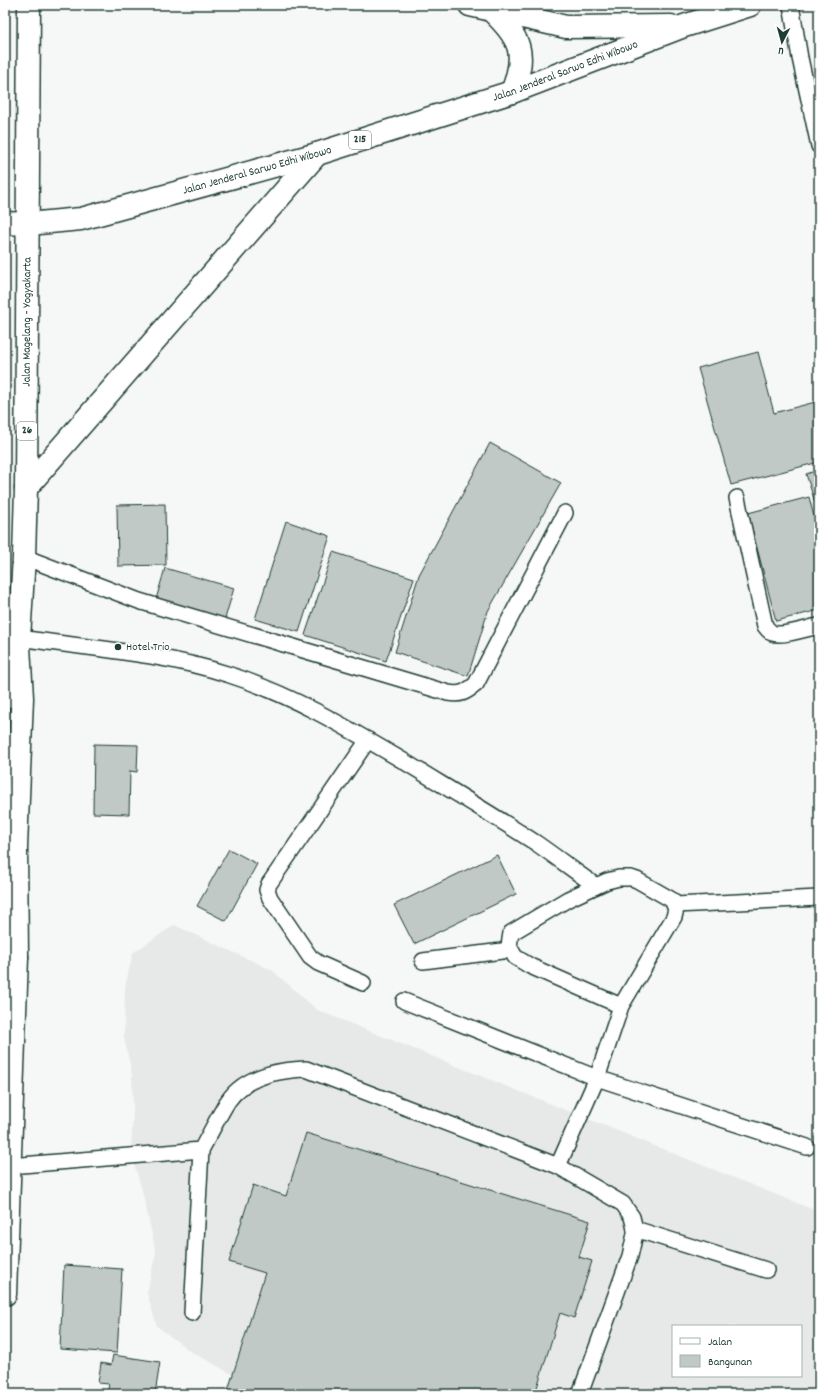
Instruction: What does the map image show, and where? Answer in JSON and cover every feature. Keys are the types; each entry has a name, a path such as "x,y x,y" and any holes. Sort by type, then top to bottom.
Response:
{"main road":[{"name":"Jalan Magelang - Yogyakarta","path":"19,638 24,557 26,488 29,5"},
{"name":"Jalan Jenderal Sarwo Edhi Wibowo","path":"470,5 566,26 684,26"},
{"name":"Jalan Jenderal Sarwo Edhi Wibowo","path":"5,223 28,224 81,219 317,154 512,92 684,26 750,5"},
{"path":"492,11 505,24 519,45 519,67 512,92"},
{"path":"26,488 317,154"},
{"path":"10,839 22,698 19,638"},
{"name":"26","path":"5,697 19,638"},
{"path":"5,799 10,839 17,957 5,1294"},
{"path":"5,932 17,957"}],"lane":[{"path":"791,5 800,58 819,146"},
{"path":"737,498 765,626 768,631 776,634 784,634 819,626"},
{"path":"24,557 138,601 448,693 458,694 476,684 565,513"},
{"path":"19,638 140,654 230,675 277,692 310,707 456,793 536,844 596,886"},
{"path":"364,983 310,958 270,898 267,890 268,884 368,740"},
{"path":"558,1166 597,1078 621,1006 674,917 676,909 672,900 637,880 630,878 614,878 568,899 511,933 508,946 515,957 530,966 621,1006"},
{"path":"675,905 819,898"},
{"path":"423,961 510,950"},
{"path":"404,1001 597,1078 807,1147"},
{"path":"192,1313 201,1150 229,1100 245,1084 268,1074 288,1070 306,1069 558,1166 623,1204 632,1217 635,1234 630,1256 580,1394"},
{"path":"10,1166 201,1150"},
{"path":"635,1229 766,1270"}],"shaded area":[{"path":"174,925 272,970 317,1010 819,1212 819,1394 287,1394 232,1374 190,1351 157,1326 147,1293 156,1252 143,1194 131,1153 133,1112 132,1074 124,1038 125,987 133,953"}],"building":[{"path":"758,352 774,413 819,401 819,462 731,485 698,368"},
{"path":"490,443 561,483 488,611 468,676 395,652 419,575"},
{"path":"819,470 819,515 806,474"},
{"path":"809,497 819,536 819,610 776,621 748,513"},
{"path":"165,504 166,565 118,566 117,505"},
{"path":"286,521 330,536 299,632 255,619"},
{"path":"333,552 414,578 386,661 305,635"},
{"path":"165,568 234,588 224,622 155,603"},
{"path":"94,744 138,745 137,772 130,771 129,814 93,813"},
{"path":"229,849 257,864 226,921 197,906"},
{"path":"497,855 516,894 414,944 394,905"},
{"path":"306,1133 590,1221 579,1257 592,1261 574,1318 560,1313 535,1394 242,1394 228,1390 265,1273 229,1262 253,1185 286,1196"},
{"path":"64,1265 122,1269 117,1353 60,1349"},
{"path":"113,1355 160,1362 155,1394 107,1394 109,1384 98,1383 101,1363 111,1365"}],"place":[{"name":"Hotel Trio","path":"118,647"}]}
